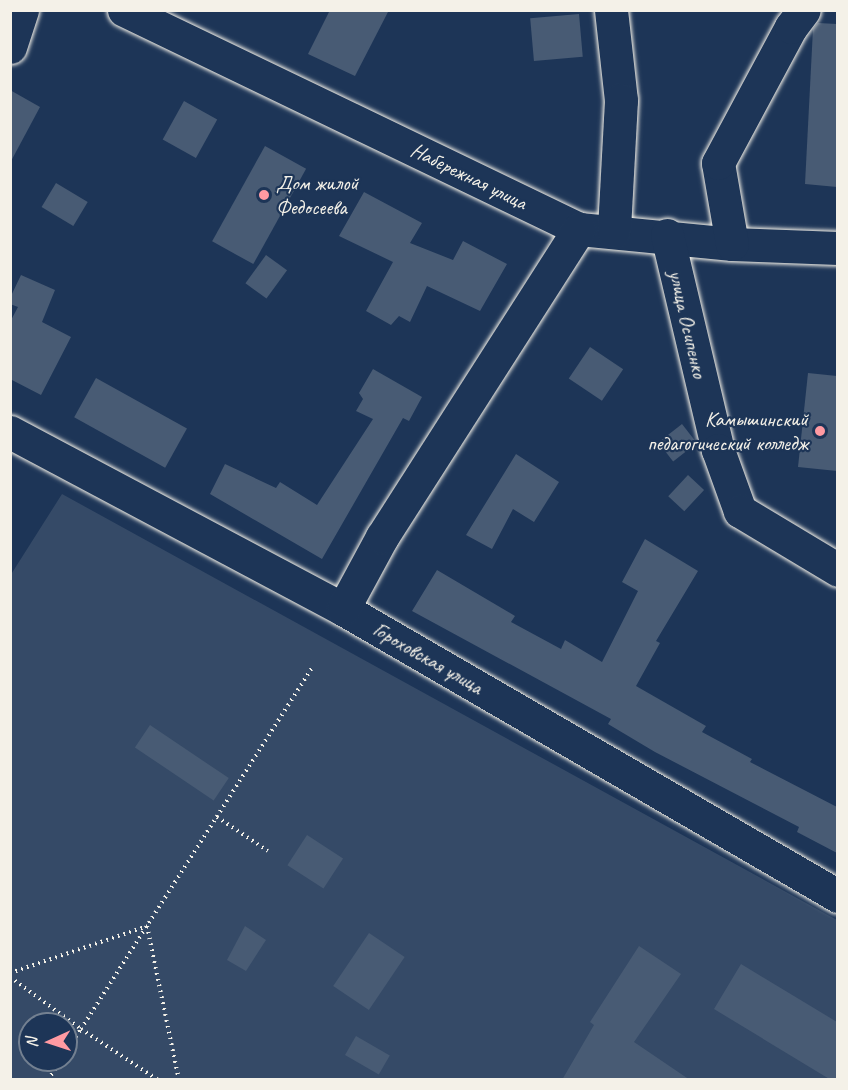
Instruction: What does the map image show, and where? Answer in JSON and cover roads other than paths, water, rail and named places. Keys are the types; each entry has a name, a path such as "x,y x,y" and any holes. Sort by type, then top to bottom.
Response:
{"street":[{"path":"10,47 22,10"},
{"name":"Набережная улица","path":"124,10 579,229 667,235 732,244 837,248"},
{"path":"611,10 621,100 614,231"},
{"path":"732,244 718,163 791,27 804,10"},
{"path":"343,609 382,537 579,229"},
{"name":"улица Осипенко","path":"667,235 718,450 740,511 837,570"},
{"name":"Гороховская улица","path":"10,432 343,609 837,896"}],"place":[{"name":"Дом жилой Федосеева","path":"264,195"},
{"name":"Камышинский педагогический колледж","path":"820,431"}]}
